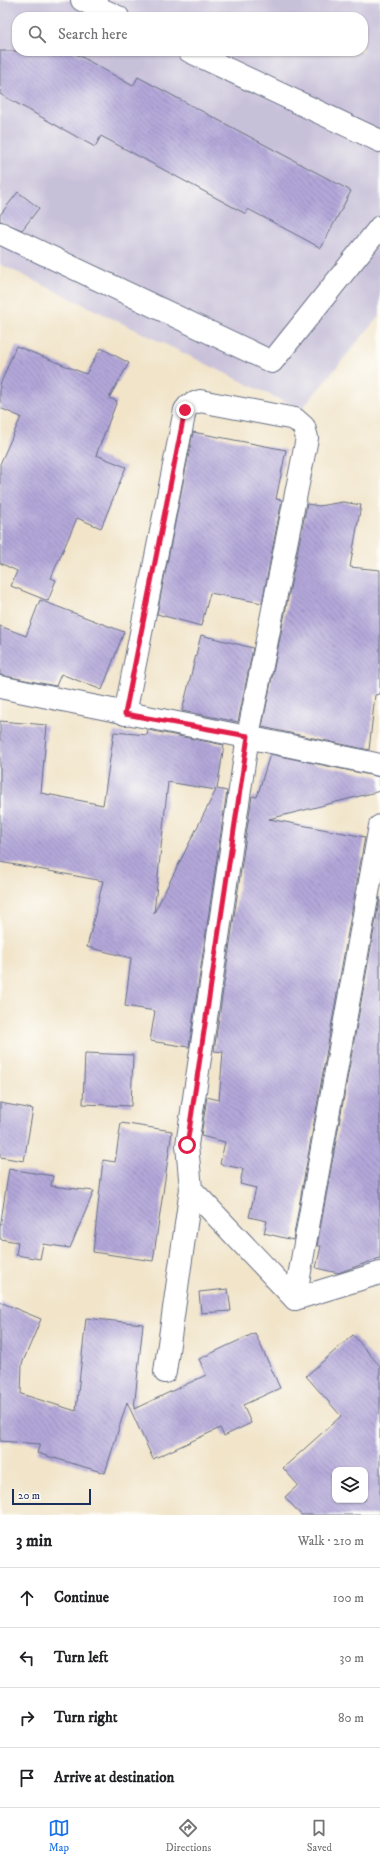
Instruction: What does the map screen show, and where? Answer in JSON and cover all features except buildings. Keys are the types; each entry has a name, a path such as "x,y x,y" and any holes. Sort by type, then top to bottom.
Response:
{"street":[{"path":"82,0 107,12"},
{"path":"200,56 380,141"},
{"path":"0,233 272,362 380,227"},
{"path":"125,714 185,410 189,405 200,401 295,419 304,428 307,438 248,736 187,1145 191,1189 165,1372"},
{"path":"0,687 125,714 248,736 380,765"},
{"path":"295,1299 380,826"},
{"path":"191,1189 295,1299"},
{"path":"295,1299 380,1273"}],"shaded area":[{"path":"0,0 380,0 380,315 301,410 0,264"}],"route":[{"path":"185,410 125,714 248,736 187,1145"}]}
